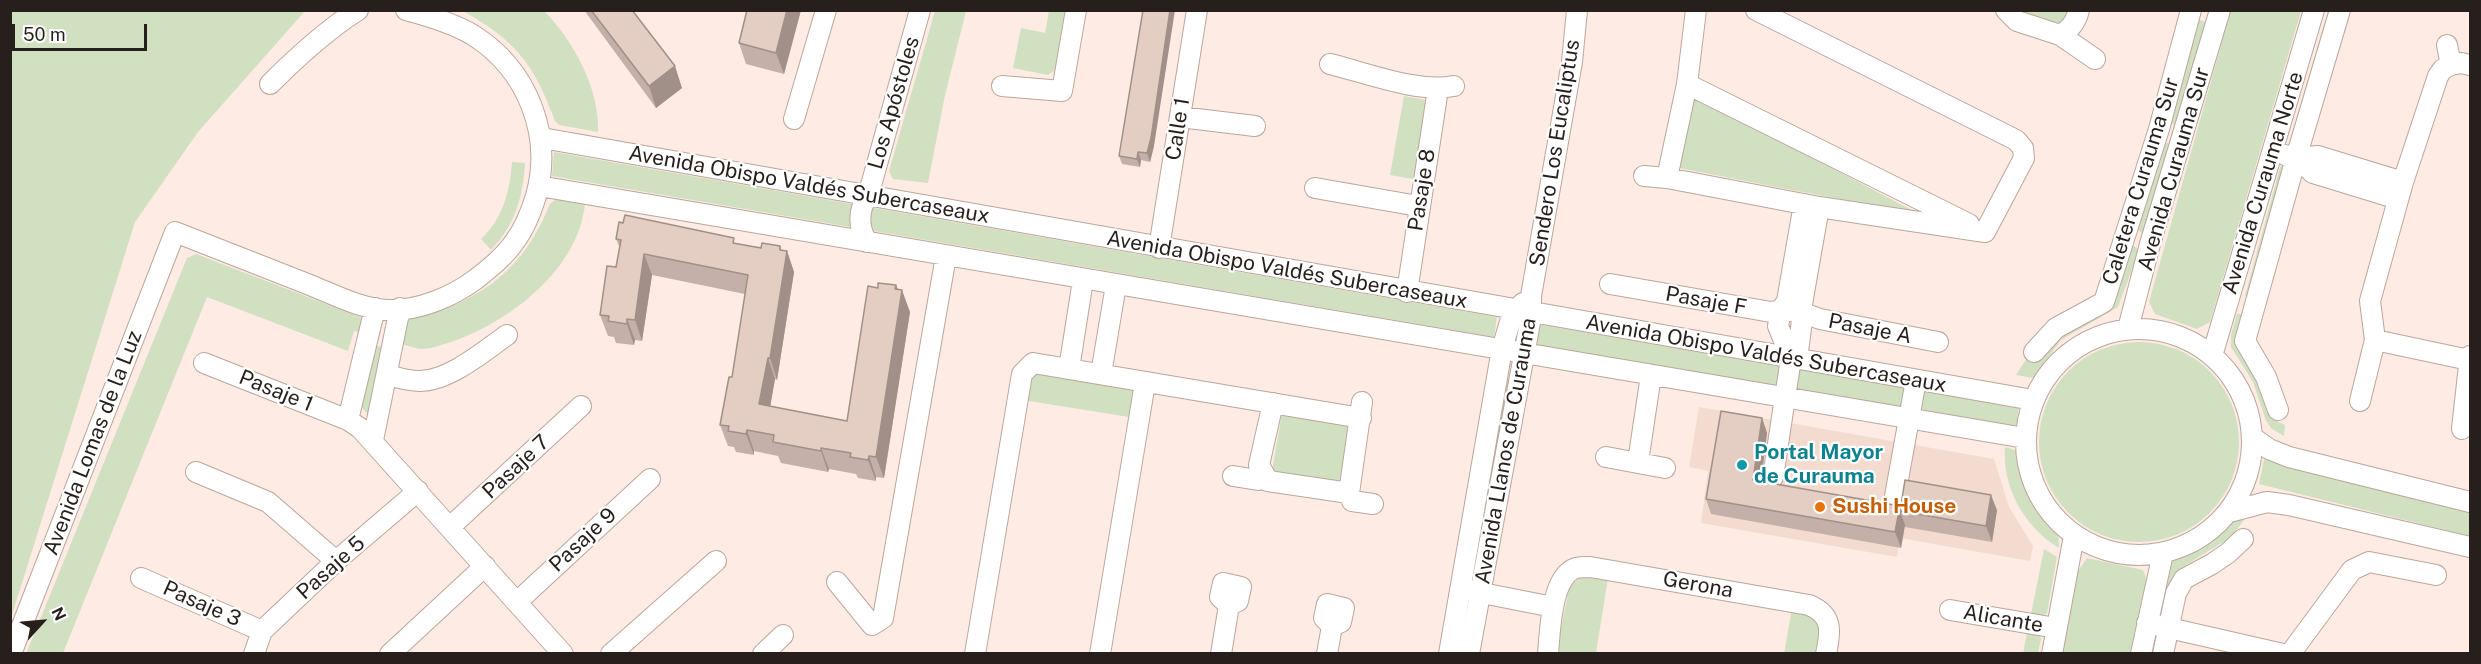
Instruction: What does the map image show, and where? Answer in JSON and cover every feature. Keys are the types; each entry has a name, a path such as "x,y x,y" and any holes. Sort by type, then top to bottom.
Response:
{"street":[{"path":"270,84 326,32 358,10"},
{"path":"348,420 375,309 419,305 445,297 484,273 504,254 524,227 538,186 543,162 542,138 537,118 526,92 501,57 458,27 406,10"},
{"path":"794,119 826,10"},
{"name":"Los Apóstoles","path":"867,242 860,221 863,205 868,196 920,10"},
{"path":"1002,86 1062,91 1076,10"},
{"name":"Calle 1","path":"1159,248 1197,10"},
{"name":"Sendero Los Eucaliptus","path":"1526,306 1572,62 1577,10"},
{"path":"1667,178 1687,84 1696,10"},
{"path":"1756,10 2016,140 2023,148 2024,158 1985,232"},
{"path":"2006,10 2023,24 2060,35 2095,59"},
{"path":"2060,35 2067,32 2076,20 2079,10"},
{"name":"Caletera Curauma Sur","path":"2034,352 2056,328 2104,302 2159,129 2191,10"},
{"path":"2198,10 2219,14"},
{"name":"Avenida Curauma Norte","path":"2212,356 2314,10"},
{"path":"2278,410 2266,377 2245,344 2254,308 2305,162 2340,10"},
{"name":"Avenida Curauma Sur","path":"2128,329 2219,14"},
{"path":"2447,45 2451,65"},
{"path":"2360,401 2375,340 2370,302 2401,191 2438,76 2443,69 2451,65 2461,63 2470,65"},
{"name":"Pasaje 8","path":"1330,64 1446,88 1418,206 1407,292"},
{"path":"1687,84 1985,232"},
{"path":"1180,117 1255,126"},
{"path":"2159,129 2183,138"},
{"name":"Avenida Obispo Valdés Subercaseaux","path":"542,138 1407,292 1526,306 1794,359 2033,400"},
{"path":"2274,152 2305,162 2318,156 2401,191"},
{"path":"1644,176 1667,178 1812,206 1985,232"},
{"name":"Avenida Obispo Valdés Subercaseaux","path":"538,186 2025,438"},
{"path":"1315,188 1418,206"},
{"path":"1794,359 1778,326 1781,310 1787,301 1812,206"},
{"path":"1773,477 1784,397 1803,313 1812,206"},
{"name":"Avenida Lomas de la Luz","path":"11,654 175,232 375,309"},
{"path":"2126,236 2151,244"},
{"path":"837,582 872,625 883,618 946,256"},
{"path":"1069,369 1083,280"},
{"name":"Pasaje F","path":"1610,284 1771,312 1781,310 1803,313"},
{"path":"1101,374 1116,285"},
{"path":"2228,299 2254,308"},
{"name":"Avenida Llanos de Curauma","path":"1449,654 1502,349 1506,332 1526,306"},
{"name":"Avenida Llanos de Curauma","path":"1469,654 1524,353 1526,306"},
{"path":"373,440 400,308"},
{"name":"Pasaje A","path":"1803,313 1820,320 1938,342"},
{"path":"2128,329 2145,329 2175,335 2201,347 2212,356 2228,372 2240,392 2248,414 2252,437 2249,469 2238,498 2229,512 2198,540 2179,549 2163,553 2129,556 2100,549 2074,536 2047,509 2030,476 2025,438 2033,400 2045,378 2081,344 2104,334 2128,329"},
{"path":"388,375 423,381 437,377 459,368 507,335"},
{"path":"2375,340 2470,358 2462,429"},
{"name":"Pasaje 1","path":"204,363 348,420 373,440 517,602 553,650"},
{"path":"975,654 1022,374 1033,363 1273,403 1361,410 1349,493 1352,501 1373,504"},
{"path":"1638,462 1651,375"},
{"path":"1895,496 1916,380"},
{"path":"1100,654 1145,383"},
{"path":"1273,403 1259,465 1268,481 1349,493"},
{"name":"Pasaje 7","path":"450,527 581,406"},
{"path":"2252,437 2269,449 2289,457 2470,502"},
{"path":"1606,457 1665,468"},
{"path":"196,472 268,502 336,561"},
{"path":"1233,477 1257,480 1264,476"},
{"name":"Pasaje 9","path":"517,602 650,479"},
{"name":"Pasaje 5","path":"254,654 262,631 336,561 418,491"},
{"path":"2229,512 2267,502 2289,505 2470,548"},
{"path":"2052,654 2074,536"},
{"path":"2163,654 2176,593 2184,579 2228,553 2243,538"},
{"path":"2141,654 2163,553"},
{"path":"611,654 716,561"},
{"path":"2290,654 2352,570 2360,565 2369,562 2436,575"},
{"path":"390,654 485,566"},
{"name":"Gerona","path":"1548,654 1553,607 1561,583 1567,573 1576,568 1605,568 1809,605 1821,610 1827,617 1829,627 1826,654"},
{"name":"Pasaje 3","path":"141,578 262,631"},
{"path":"1461,589 1553,607"},
{"path":"1221,654 1229,605"},
{"name":"Alicante","path":"1950,610 2056,628"},
{"path":"2147,623 2283,654"},
{"path":"1327,654 1332,626"},
{"path":"763,654 783,635"}],"shaded area":[{"path":"1699,407 1994,459 2009,507 2033,546 2030,561 1900,538 1897,557 1701,523 1708,471 1689,467"}],"green space":[{"path":"11,10 305,11 198,132 135,222 11,618"},
{"path":"2231,10 2301,11 2210,322 2197,329 2155,314 2149,302"},
{"path":"463,11 544,11 565,36 583,66 594,99 598,132 559,125 531,69 521,56 497,33"},
{"path":"935,11 966,11 945,95 928,183 893,179 889,171"},
{"path":"1049,11 1065,11 1055,70 1048,75 1013,68 1021,28 1045,33"},
{"path":"2017,11 2070,11 2068,20 2053,26"},
{"path":"2328,11 2335,11 2292,140 2291,137"},
{"path":"2201,20 2206,23 2174,125 2168,120"},
{"path":"1404,96 1432,101 1418,180 1390,175"},
{"path":"1695,96 1921,215 1679,168"},
{"path":"2166,142 2171,146 2145,231 2142,233 2137,229"},
{"path":"554,152 1497,317 1494,337 552,176"},
{"path":"512,162 525,163 520,199 506,231 491,250 481,239 495,222 504,204"},
{"path":"2283,165 2286,167 2249,297 2245,296 2280,167"},
{"path":"562,199 585,204 580,228 570,250 539,289 498,320 454,341 423,349 401,344 404,326 409,318 461,302 478,293 508,270 531,241 550,204"},
{"path":"2134,246 2139,250 2118,307 2061,340 2033,378 2016,375 2030,353 2040,361 2051,347 2051,340 2107,305 2131,247"},
{"path":"196,254 360,317 364,321 362,333 354,331 348,351 207,297 63,653 26,654 187,258"},
{"path":"2237,314 2242,314 2246,351 2270,418 2285,425 2284,436 2272,429 2266,421 2253,382 2231,347 2231,335"},
{"path":"1537,324 1782,366 1779,386 1532,344"},
{"path":"2129,342 2149,342 2168,346 2186,354 2210,371 2222,386 2235,413 2239,442 2235,471 2222,498 2210,513 2195,525 2168,538 2149,542 2129,542 2110,538 2092,530 2068,513 2056,498 2043,471 2039,452 2039,432 2043,413 2051,395 2068,371 2083,359 2110,346"},
{"path":"374,345 384,348 369,415 359,405"},
{"path":"1798,369 1906,387 1902,408 1795,390"},
{"path":"1031,370 1138,389 1135,418 1023,400"},
{"path":"1505,378 1512,379 1476,577 1470,576"},
{"path":"1920,389 2019,406 2016,428 1917,411"},
{"path":"1282,413 1352,427 1339,481 1272,471"},
{"path":"2005,447 2015,450 2018,454 2039,507 2058,530 2059,548 2035,529 2018,505 2007,477"},
{"path":"2264,459 2470,512 2470,536 2259,484"},
{"path":"2240,515 2244,520 2231,537 2178,570 2170,600 2161,599 2170,561 2218,535"},
{"path":"2044,549 2057,557 2047,613 2042,616 2031,614"},
{"path":"2087,558 2143,570 2147,581 2133,653 2062,654 2078,571"},
{"path":"1583,576 1608,578 1596,653 1560,654 1558,642 1570,585"},
{"path":"1792,608 1822,618 1819,653 1784,654"},
{"path":"2027,632 2039,635 2041,639 2038,653 2023,654"}],"building":[{"path":"591,10 632,10 675,66 649,86"},
{"path":"747,10 787,10 776,53 739,43"},
{"path":"1143,10 1170,10 1151,138 1147,153 1138,152 1137,159 1119,156"},
{"path":"625,215 734,238 733,243 761,248 762,243 780,246 780,250 787,251 770,358 768,358 759,404 847,421 868,286 878,288 878,283 896,285 895,289 902,290 876,457 869,456 868,460 850,457 851,453 821,448 821,451 773,442 774,435 747,430 746,434 728,431 729,426 720,425 729,377 732,377 748,275 644,254 635,320 627,319 627,324 608,321 609,316 600,315 607,266 616,267 621,240 616,239 619,222 623,223"},
{"path":"1721,411 1762,418 1753,480 1900,506 1895,532 1706,499"},
{"path":"1905,480 1991,495 1986,526 1900,511"}],"place":[{"name":"Portal Mayor de Curauma","path":"1742,465"},
{"name":"Sushi House","path":"1820,507"}]}
